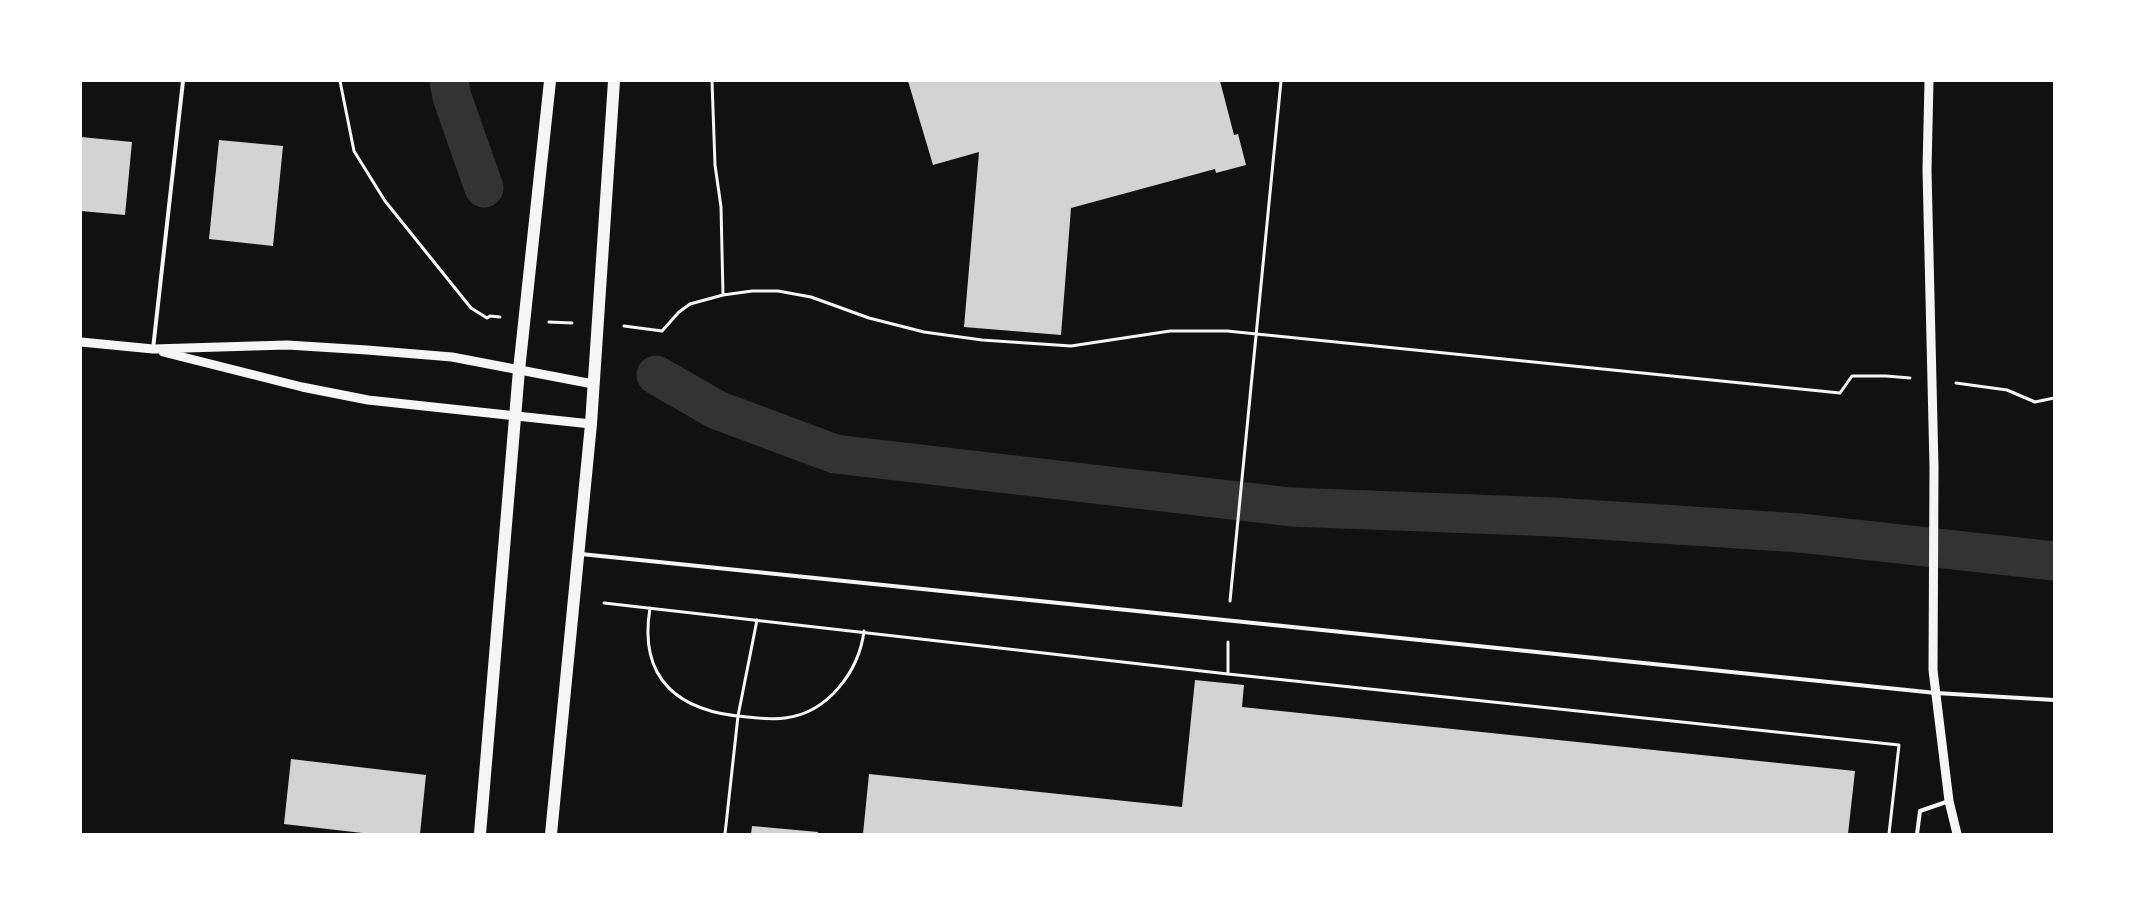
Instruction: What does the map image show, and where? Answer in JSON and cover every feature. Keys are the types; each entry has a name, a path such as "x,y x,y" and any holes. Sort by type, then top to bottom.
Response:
{"main road":[{"path":"480,834 519,370 550,81"},
{"path":"551,834 591,424 614,81"}],"street":[{"path":"1929,81 1927,170 1934,468 1932,670 1949,801 1957,834"},
{"path":"81,342 153,349 287,345 452,357 593,384"},
{"path":"153,349 302,387 368,400 591,424"}],"lane":[{"path":"153,349 183,81"},
{"path":"579,554 1936,693 2054,700"},
{"path":"1917,834 1920,811 1949,801"}],"path":[{"path":"340,81 354,151 385,202 470,308 487,318 490,316 524,321 662,331 679,312 690,304 723,295 778,290 811,297 869,318 924,332 1002,341 1071,346 1170,331 1227,331 1840,393 1852,376 1886,376 2006,390 2034,402 2054,398"},
{"path":"712,81 715,165 721,207 723,295"},
{"path":"1234,560 1281,81"},
{"path":"604,603 864,631 1238,675 1899,745 1889,834"},
{"path":"650,608 647,625 648,643 652,660 667,686 676,695 698,707 738,716 786,718 816,707 828,698 849,676 862,649 864,631"},
{"path":"725,834 738,716 757,620"}],"building":[{"path":"908,81 1220,81 1234,135 1238,134 1246,165 1216,173 1215,169 1071,208 1061,335 964,327 979,152 933,165"},
{"path":"81,137 132,142 125,215 81,211"},
{"path":"219,140 283,146 273,246 209,239"},
{"path":"1195,680 1244,685 1242,707 1855,771 1848,834 863,834 869,774 1182,807"},
{"path":"291,759 426,775 420,834 371,834 284,824"},
{"path":"752,826 818,832 818,834 751,834"}],"waterway":[{"path":"449,81 452,97 484,188"},
{"path":"656,375 717,410 835,454 1291,507 1554,517 1800,533 2054,561"}]}
